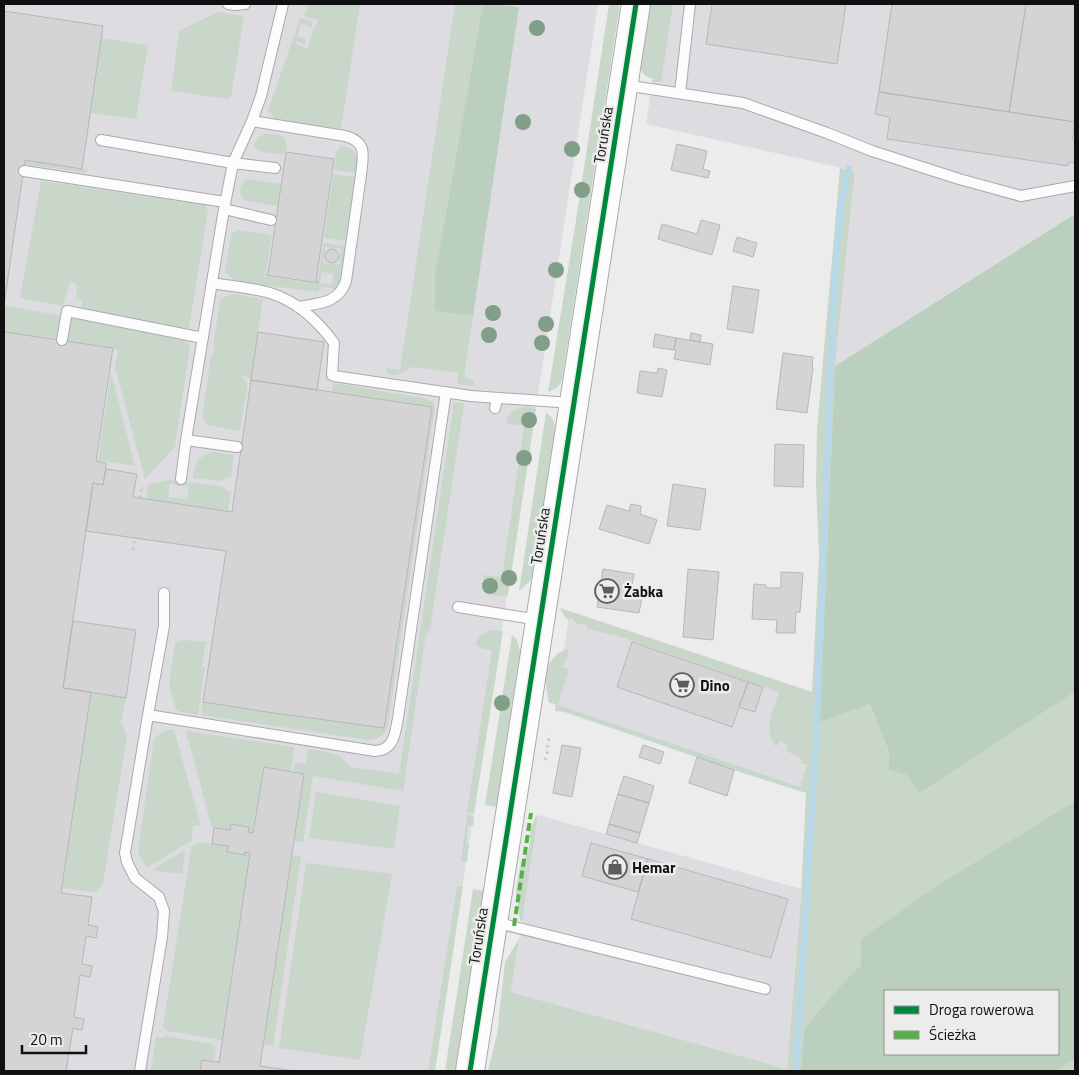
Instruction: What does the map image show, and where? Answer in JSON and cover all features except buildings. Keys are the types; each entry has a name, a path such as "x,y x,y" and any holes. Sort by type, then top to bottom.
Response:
{"street":[{"name":"Toruńska","path":"470,1071 636,4"}],"lane":[{"path":"228,4 244,4"},
{"path":"181,479 224,205 233,162 262,96 283,4"},
{"path":"680,93 690,4"},
{"path":"623,85 743,103 827,133 872,152 1021,196 1075,186"},
{"path":"252,121 346,136 354,138 362,146 362,168 346,281 343,289 335,298 298,307"},
{"path":"102,140 275,168"},
{"path":"24,171 224,205 271,220"},
{"path":"212,283 269,293 298,307 326,332 334,343 332,374 334,376 446,392 496,403 574,403"},
{"path":"62,340 67,311 203,338"},
{"path":"148,715 374,751 382,751 388,747 395,734 398,718 446,392"},
{"path":"186,440 237,447"},
{"path":"140,1071 162,937 164,911 159,897 135,878 125,854 164,626 164,592"},
{"path":"458,607 540,620"},
{"path":"493,921 765,989"}],"path":[{"path":"140,498 142,485"},
{"path":"133,550 135,538"}],"shaded area":[{"path":"4,4 598,4 434,1071 4,1071"},
{"path":"664,4 1075,4 1075,214 835,366 855,171 646,124"},
{"path":"570,611 812,692 807,793 555,709"},
{"path":"538,815 801,889 787,1069 511,992"}],"green space":[{"path":"308,4 360,4 341,129 276,119 268,111 300,18 310,21 312,24 311,27 301,23 297,36 306,39 305,45 297,41 296,44 307,49 314,28 318,23 318,20 304,16"},
{"path":"455,4 483,4 435,275 435,311 473,316 464,377 474,380 473,386 457,384 458,373 412,367 398,374 388,375 386,368 400,370"},
{"path":"483,4 519,7 473,316 435,311 435,275"},
{"path":"609,4 619,4 619,11 562,379 557,387 548,392 576,220"},
{"path":"650,4 673,4 661,82 652,82 653,79 644,74 640,66"},
{"path":"218,12 244,16 231,97 228,99 171,91 179,31"},
{"path":"101,38 148,45 136,119 90,113"},
{"path":"264,134 282,136 286,141 286,152 283,155 258,151 254,146 258,138"},
{"path":"342,146 348,147 354,152 357,160 356,173 334,170 335,155"},
{"path":"25,160 87,170 86,173 25,164"},
{"path":"840,168 855,171 835,366 821,721 870,704 889,752 888,770 906,775 920,793 1075,692 1075,801 944,881 829,998 804,1029 801,1071 488,1071 497,1034 505,962 519,939 511,992 787,1069 801,894 806,793 566,712 555,711 556,704 549,703 546,679 547,671 554,657 568,649 563,667 569,669 558,705 800,787 807,765 801,763 803,760 785,750 788,745 780,741 776,747 770,733 770,720 779,692 618,636 587,629 587,625 578,624 570,617 569,621 560,608 812,692 819,555 816,485 817,429"},
{"path":"333,174 355,177 347,241 324,238"},
{"path":"247,179 281,184 277,206 246,201 241,195 240,190 242,184"},
{"path":"41,181 205,205 208,211 189,328 81,309 83,300 76,299 77,287 72,282 69,284 63,306 20,298"},
{"path":"1075,214 1075,692 920,793 906,775 888,770 889,752 870,704 820,722 835,366"},
{"path":"238,230 272,235 264,276 319,284 323,243 346,246 340,287 336,289 322,287 317,292 235,281 225,272 233,233","holes":["325,247 341,249 339,265 323,263","322,272 333,274 332,285 320,283"]},
{"path":"233,294 263,299 251,381 248,377 242,377 248,383 240,431 207,425 203,417 211,355 213,355 215,348 213,347 220,301 222,298"},
{"path":"4,305 62,316 58,339 4,332"},
{"path":"71,318 179,338 186,341 190,346 175,447 145,479 115,367 118,350 67,341"},
{"path":"111,372 135,466 98,460"},
{"path":"333,383 424,398 434,402 435,407 388,725 383,734 371,740 201,715 203,702 384,728 432,407 332,392"},
{"path":"454,402 464,404 430,630 426,634 403,791 313,776 303,842 294,841 304,774 293,772 295,762 306,763 308,749 324,751 339,756 351,767 399,774"},
{"path":"528,407 536,409 508,595 497,596 487,589 483,581 483,575 502,577 524,426 506,423 514,411"},
{"path":"546,413 553,419 555,428 532,577 519,591"},
{"path":"214,452 234,455 231,476 221,481 193,478 198,461"},
{"path":"169,480 221,486 231,493 228,511 146,499 150,484","holes":["170,484 189,487 187,499 168,497"]},
{"path":"491,630 503,631 474,814 467,812 492,650 480,648 476,645 476,642 479,637"},
{"path":"512,635 517,640 520,651 496,807 485,805"},
{"path":"182,640 206,642 202,666 205,667 198,715 176,710 169,684 175,642"},
{"path":"91,692 126,698 121,722 127,736 103,883 97,891 90,892 62,888"},
{"path":"174,729 201,826 194,826 191,841 148,867 141,860 138,850 154,739 162,732"},
{"path":"186,731 294,747 291,772 264,768 253,833 248,832 248,826 231,824 230,830 212,828"},
{"path":"316,792 400,806 394,849 309,838"},
{"path":"1075,801 1075,1059 1057,1071 801,1071 804,1029 829,998 861,965 861,939 944,881"},
{"path":"467,815 474,817 473,826 468,826 466,843 469,844 467,862 461,861"},
{"path":"538,815 522,922 520,920 516,890 520,867 530,843 530,830"},
{"path":"199,842 228,846 227,852 244,855 245,852 250,853 222,1040 168,1031 163,1027 191,849 192,846"},
{"path":"183,851 185,853 182,874 152,870"},
{"path":"292,855 301,856 273,1046 263,1045"},
{"path":"306,863 392,874 360,1060 279,1048"},
{"path":"457,886 463,886 435,1071 428,1071"},
{"path":"473,889 483,891 455,1071 445,1071"},
{"path":"166,1036 212,1044 216,1048 214,1062 202,1060 200,1071 151,1071 156,1037 162,1038"},
{"path":"1075,1059 1075,1071 1057,1071"}],"waterway":[{"path":"796,1071 816,742 834,289 840,210 849,168"}],"marked path":[{"path":"514,926 531,813"}],"cycle path":[{"path":"470,1071 636,4"}],"place":[{"name":"Żabka","path":"607,591"},
{"name":"Dino","path":"682,685"},
{"name":"Hemar","path":"615,867"}]}
